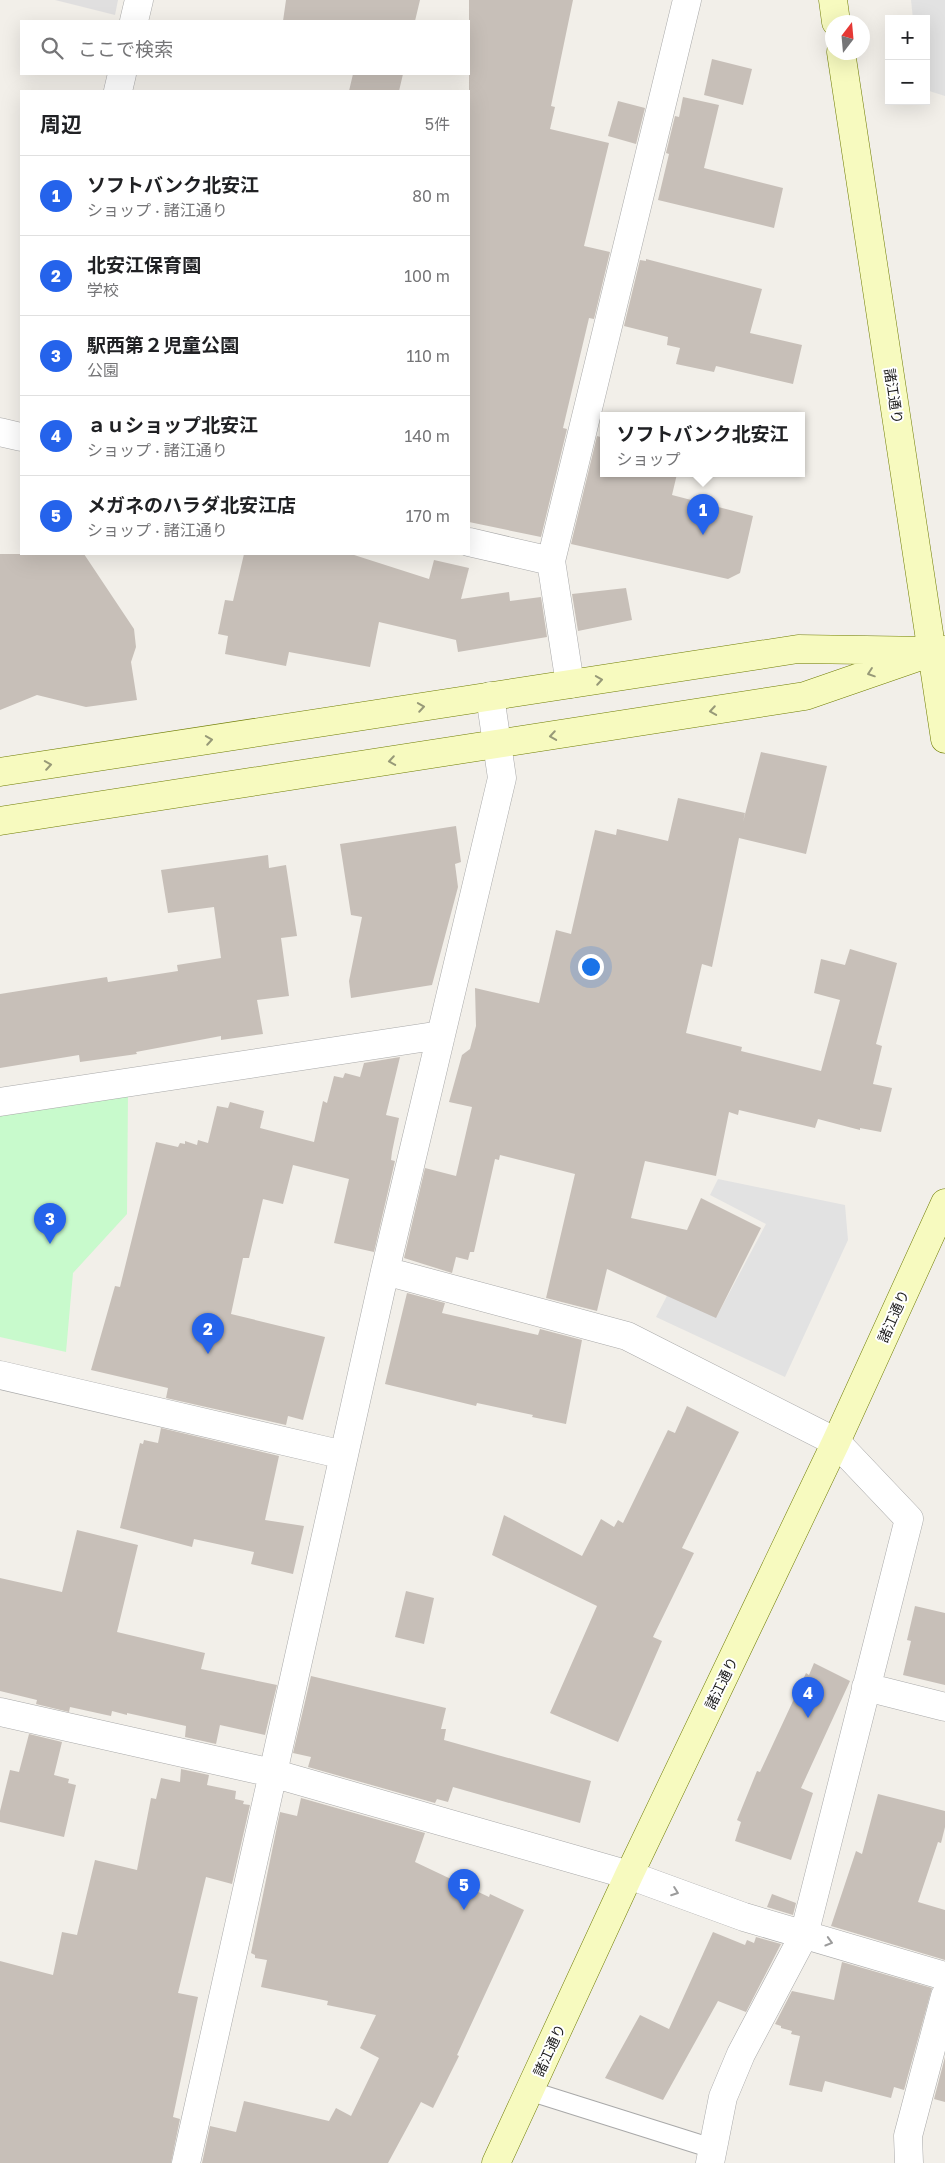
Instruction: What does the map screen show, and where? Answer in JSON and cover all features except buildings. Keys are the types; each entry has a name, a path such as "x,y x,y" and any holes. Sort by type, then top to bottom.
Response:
{"street":[{"path":"134,20 139,0"},
{"path":"570,684 550,561 688,0"},
{"path":"833,0 835,15"},
{"name":"諸江通り","path":"842,60 939,650 945,739"},
{"path":"118,90 122,75"},
{"path":"0,432 20,437"},
{"path":"0,444 20,441"},
{"path":"470,542 550,561"},
{"path":"0,772 798,649 939,650"},
{"path":"0,821 805,696 939,650"},
{"path":"186,2163 344,1454 502,778 490,696"},
{"path":"0,1102 441,1035"},
{"name":"諸江通り","path":"496,2163 629,1875 836,1442 945,1202"},
{"path":"386,1271 627,1336 836,1442 908,1519 804,1935 741,2054 723,2097 710,2156"},
{"path":"0,1376 344,1454"},
{"path":"866,1686 945,1706"},
{"path":"0,1712 272,1773 629,1875 744,1917 945,1976"},
{"path":"909,2163 908,2136 945,1996"}],"lane":[{"path":"530,2091 710,2156"}],"shaded area":[{"path":"55,0 118,0 115,15"},
{"path":"911,0 945,0 945,96 930,91 930,15 913,15"},
{"path":"718,1179 845,1205 848,1240 785,1377 656,1317 669,1292 717,1316 766,1224 710,1195"}],"green space":[{"path":"128,1092 127,1214 73,1273 66,1352 0,1337 0,1112"}],"place":[{"name":"ソフトバンク北安江","path":"703,535"},
{"name":"駅西第２児童公園","path":"50,1244"},
{"name":"北安江保育園","path":"208,1354"},
{"name":"ａｕショップ北安江","path":"808,1718"},
{"name":"メガネのハラダ北安江店","path":"464,1910"}]}
